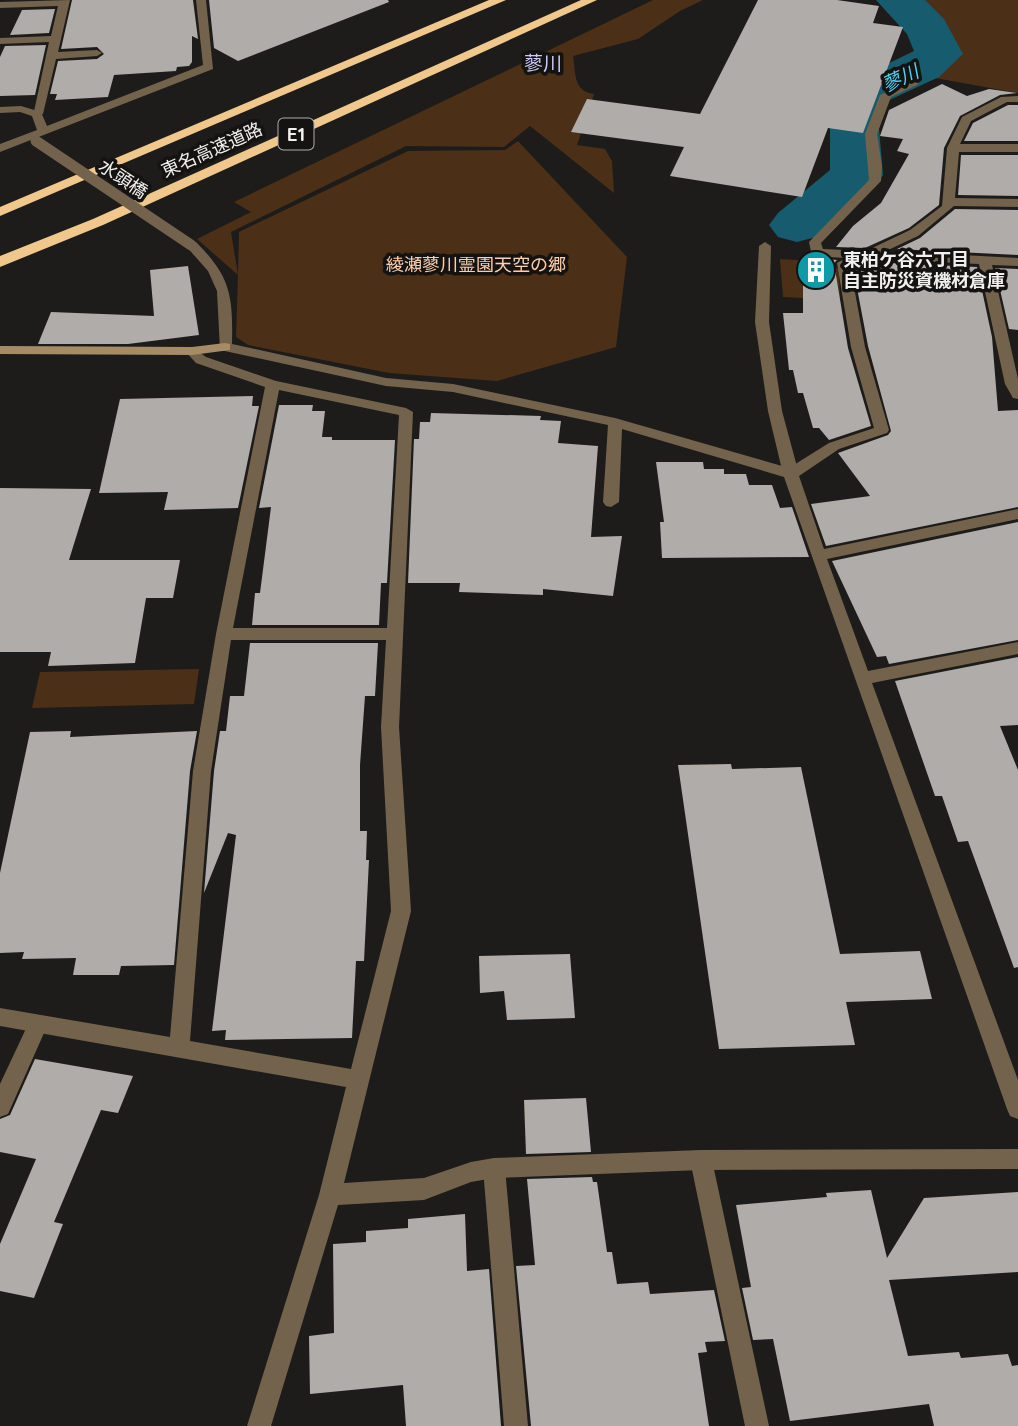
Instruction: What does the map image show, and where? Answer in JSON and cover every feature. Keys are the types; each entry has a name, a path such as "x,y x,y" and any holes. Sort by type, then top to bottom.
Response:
{"highway":[{"name":"東名高速道路","path":"0,212 500,0"},
{"name":"東名高速道路","path":"0,262 98,222 591,0"}],"street":[{"path":"0,148 37,136 209,67 201,0"},
{"path":"0,5 65,1 37,114"},
{"path":"0,41 54,39"},
{"path":"50,56 97,53"},
{"path":"913,83 886,95 871,134 875,181 815,242 817,253 1018,262"},
{"path":"0,350 192,351 225,347 386,382 453,388 615,422 791,474 834,446 882,430 858,347 843,263 868,255 930,223 948,207 953,148 966,119 1005,99 1018,99"},
{"path":"0,110 21,109 37,114 42,120 37,136"},
{"name":"水頭橋","path":"37,136 191,245 221,276 226,295 225,347"},
{"path":"953,148 1018,148"},
{"path":"949,202 1018,203"},
{"path":"765,246 762,321 775,411 791,474 818,556 1018,1109"},
{"path":"985,260 1012,384 1018,395"},
{"path":"192,351 201,360 273,385 406,412 390,727 401,911 330,1195 259,1426"},
{"path":"179,1049 202,771 224,634 273,385"},
{"path":"611,502 615,422"},
{"path":"818,556 1018,514"},
{"path":"224,634 396,634"},
{"path":"864,678 1018,648"},
{"path":"0,1017 359,1080"},
{"path":"0,1107 38,1024"},
{"path":"330,1195 424,1189 471,1172 494,1168 701,1160 1018,1159"},
{"path":"701,1160 757,1426"},
{"path":"494,1168 516,1426"}],"green space":[{"path":"653,0 703,0 680,11 638,39 573,56 579,85 594,94 577,145 605,149 612,161 614,193 530,126 504,147 406,146 231,232 238,275 197,239 251,212 234,202"},
{"path":"895,0 1018,0 1018,93 913,74 927,68 933,60"},
{"name":"綾瀬蓼川霊園天空の郷","path":"518,141 627,257 616,347 497,381 389,373 248,345 236,337 239,232 408,151 505,150"},
{"path":"780,259 830,262 839,270 840,300 783,297"},
{"path":"199,669 194,704 32,708 40,672"}],"building":[{"path":"72,0 193,0 198,39 192,36 192,62 189,66 177,67 176,71 114,75 108,97 55,100 57,94 50,94 58,61 97,59 104,54 97,47 61,49"},
{"path":"209,0 389,2 238,61 214,48"},
{"path":"758,0 837,0 879,6 873,23 903,27 863,133 828,128 802,197 670,176 684,147 571,132 587,99 700,114"},
{"path":"55,9 49,33 10,35 22,10"},
{"path":"46,45 35,95 0,96 0,57 5,46"},
{"path":"942,84 967,96 989,89 1017,93 1000,95 960,116 944,148 939,205 909,228 865,248 836,247 853,226 881,203 909,154 897,151 903,139 880,136 889,110"},
{"path":"1008,105 1018,105 1018,141 964,141 973,123"},
{"path":"961,155 1018,155 1018,196 958,195"},
{"path":"955,209 1018,210 1018,255 897,249 920,238"},
{"path":"825,259 837,260 834,263 848,348 871,426 829,440 819,428 813,428 803,393 798,393 793,370 789,370 783,313 803,313 803,286"},
{"path":"869,262 977,267 992,337 998,411 1018,410 1018,507 826,546 811,504 870,496 838,453 888,435 891,431 868,346 853,267"},
{"path":"188,266 199,335 128,344 38,344 51,312 154,316 150,270"},
{"path":"995,268 1018,269 1018,330 1009,329"},
{"path":"253,396 252,406 259,406 238,508 164,510 168,492 99,493 120,399"},
{"path":"279,405 313,405 312,411 325,411 322,437 332,437 332,440 395,440 387,583 381,583 379,625 252,625 255,593 260,593 271,507 259,508"},
{"path":"431,413 541,416 540,420 561,421 558,443 598,446 591,537 622,536 613,596 543,589 543,595 459,592 460,583 408,583 414,439 419,439 420,422 430,422"},
{"path":"656,462 703,462 704,469 724,469 724,474 746,474 749,485 772,485 780,508 792,507 809,557 662,558 660,522 664,522"},
{"path":"0,488 91,489 69,560 180,560 173,598 146,598 135,663 48,666 51,652 0,652"},
{"path":"1018,522 1018,640 889,664 886,656 877,657 832,561"},
{"path":"250,643 378,643 375,696 365,696 360,765 360,831 367,831 366,860 369,860 364,961 356,961 352,1038 225,1040 226,1030 212,1031 236,835 228,833 204,893 214,771 220,731 226,731 230,696 244,696"},
{"path":"1018,657 1018,725 1000,726 1018,770 1018,967 1014,968 968,841 958,842 942,796 935,796 895,681"},
{"path":"71,731 70,737 197,731 190,771 174,965 121,966 119,975 73,975 76,958 22,959 24,952 0,953 0,873 30,732"},
{"path":"731,764 732,769 801,767 840,954 920,951 932,999 846,1002 855,1045 719,1049 678,765"},
{"path":"570,954 575,1018 507,1020 504,991 480,993 479,956"},
{"path":"35,1059 133,1076 118,1113 101,1110 54,1222 63,1224 34,1298 0,1291 0,1244 36,1159 0,1152 0,1119 10,1115"},
{"path":"586,1098 591,1152 526,1154 524,1100"},
{"path":"592,1177 593,1182 597,1182 607,1252 612,1252 617,1284 648,1282 650,1294 714,1290 725,1341 705,1342 707,1352 698,1353 709,1426 531,1426 516,1266 535,1265 527,1179"},
{"path":"871,1190 887,1258 924,1198 1018,1192 1018,1272 889,1280 908,1356 959,1352 961,1358 1008,1354 1012,1366 1018,1365 1018,1426 934,1426 929,1404 790,1421 773,1339 753,1340 742,1288 751,1287 736,1205"},
{"path":"465,1214 467,1271 489,1269 501,1426 406,1426 403,1385 310,1394 309,1336 334,1333 333,1244 366,1242 366,1231 408,1228 408,1219"}],"waterway":[{"name":"蓼川","path":"797,225 857,175 855,115 864,95 872,88 922,66 939,54 928,29 899,0"}],"place":[{"name":"東柏ケ谷六丁目 自主防災資機材倉庫","path":"816,270"}],"district":[{"name":"蓼川","path":"543,63"}]}
